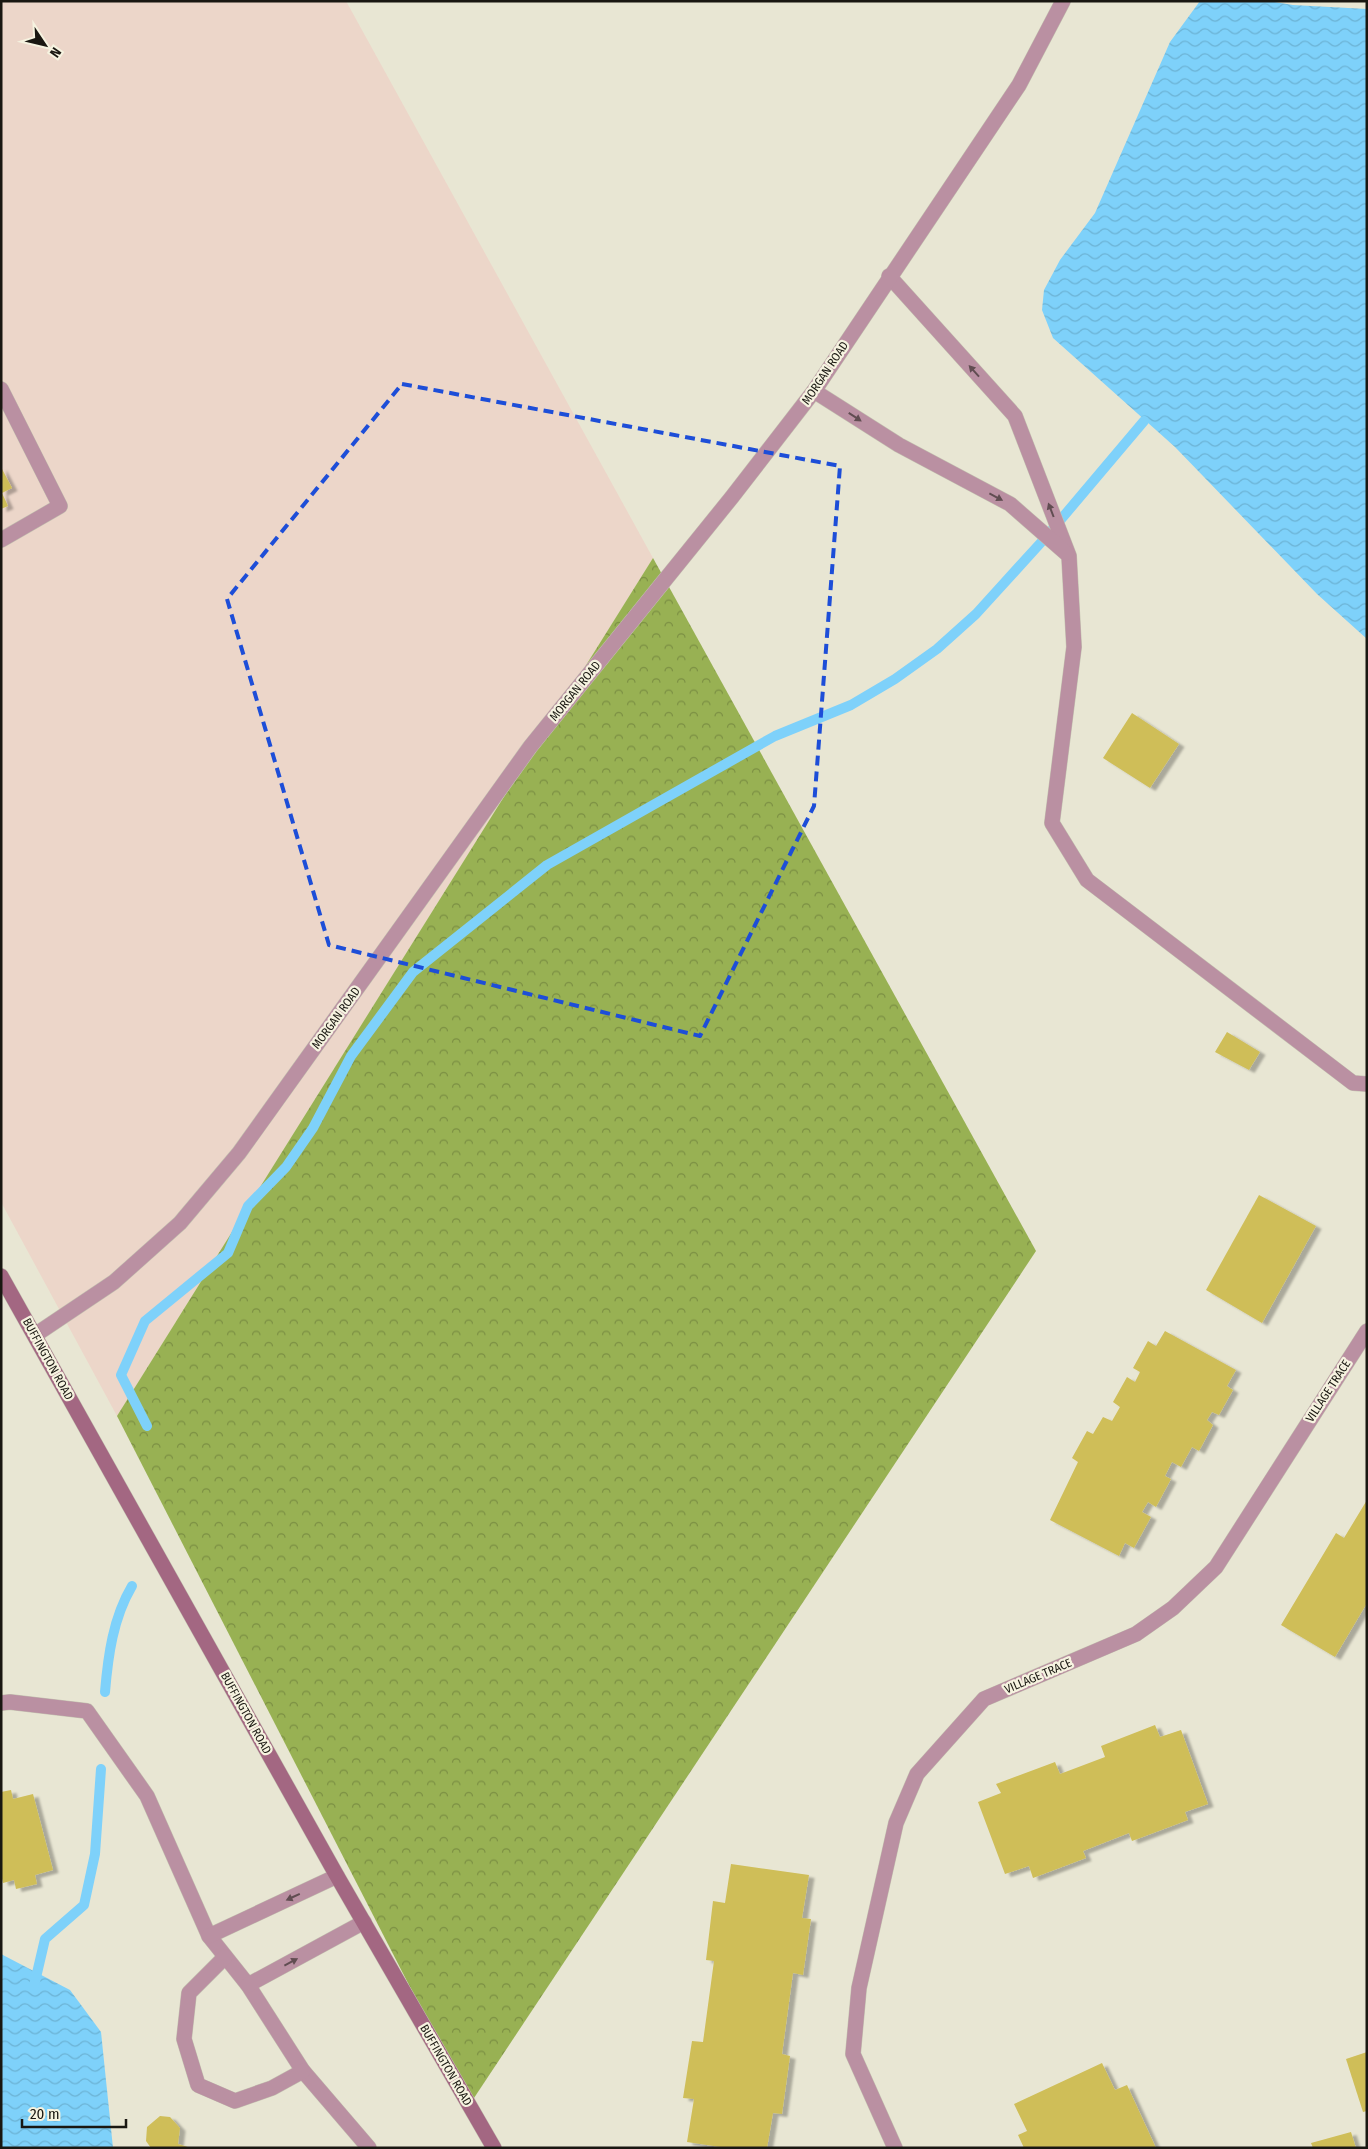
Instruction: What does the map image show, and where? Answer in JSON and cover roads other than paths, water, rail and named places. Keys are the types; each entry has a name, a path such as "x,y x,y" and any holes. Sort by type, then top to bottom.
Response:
{"street":[{"name":"MORGAN ROAD","path":"35,1335 114,1282 173,1230 239,1153 530,746 732,497 814,391 889,276 1019,85 1063,1"},
{"path":"889,276 1015,416 1069,556 1074,647 1052,823 1087,880 1353,1083 1367,1084"},
{"path":"1,389 60,506 1,540"},
{"path":"814,391 899,445 1010,504 1069,556"},
{"name":"BUFFINGTON ROAD","path":"1,1276 337,1876 494,2148"},
{"name":"VILLAGE TRACE","path":"895,2148 853,2054 859,1988 896,1823 917,1774 984,1699 1136,1634 1173,1608 1216,1567 1367,1331"},
{"path":"6,1703 87,1711 147,1796 209,1936 248,1985 303,2071 368,2148"},
{"path":"209,1936 337,1876"},
{"path":"248,1985 364,1922"},
{"path":"225,1957 190,1993 184,2039 198,2085 235,2101 272,2088 303,2071"}],"water":[{"path":"1200,1 1268,1 1293,5 1367,9 1367,639 1317,594 1175,447 1053,338 1042,310 1044,290 1060,260 1095,213 1170,42"},
{"path":"1,1954 70,1990 101,2032 113,2148 1,2148"}],"waterway":[{"path":"147,1426 121,1375 145,1321 228,1253 248,1206 286,1167 313,1128 351,1056 413,972 547,865 775,736 851,705 895,679 937,649 976,614 1046,537 1144,421"},
{"path":"105,1692 110,1651 116,1624 132,1586"},
{"path":"34,1986 45,1939 84,1905 95,1854 101,1769"}]}
